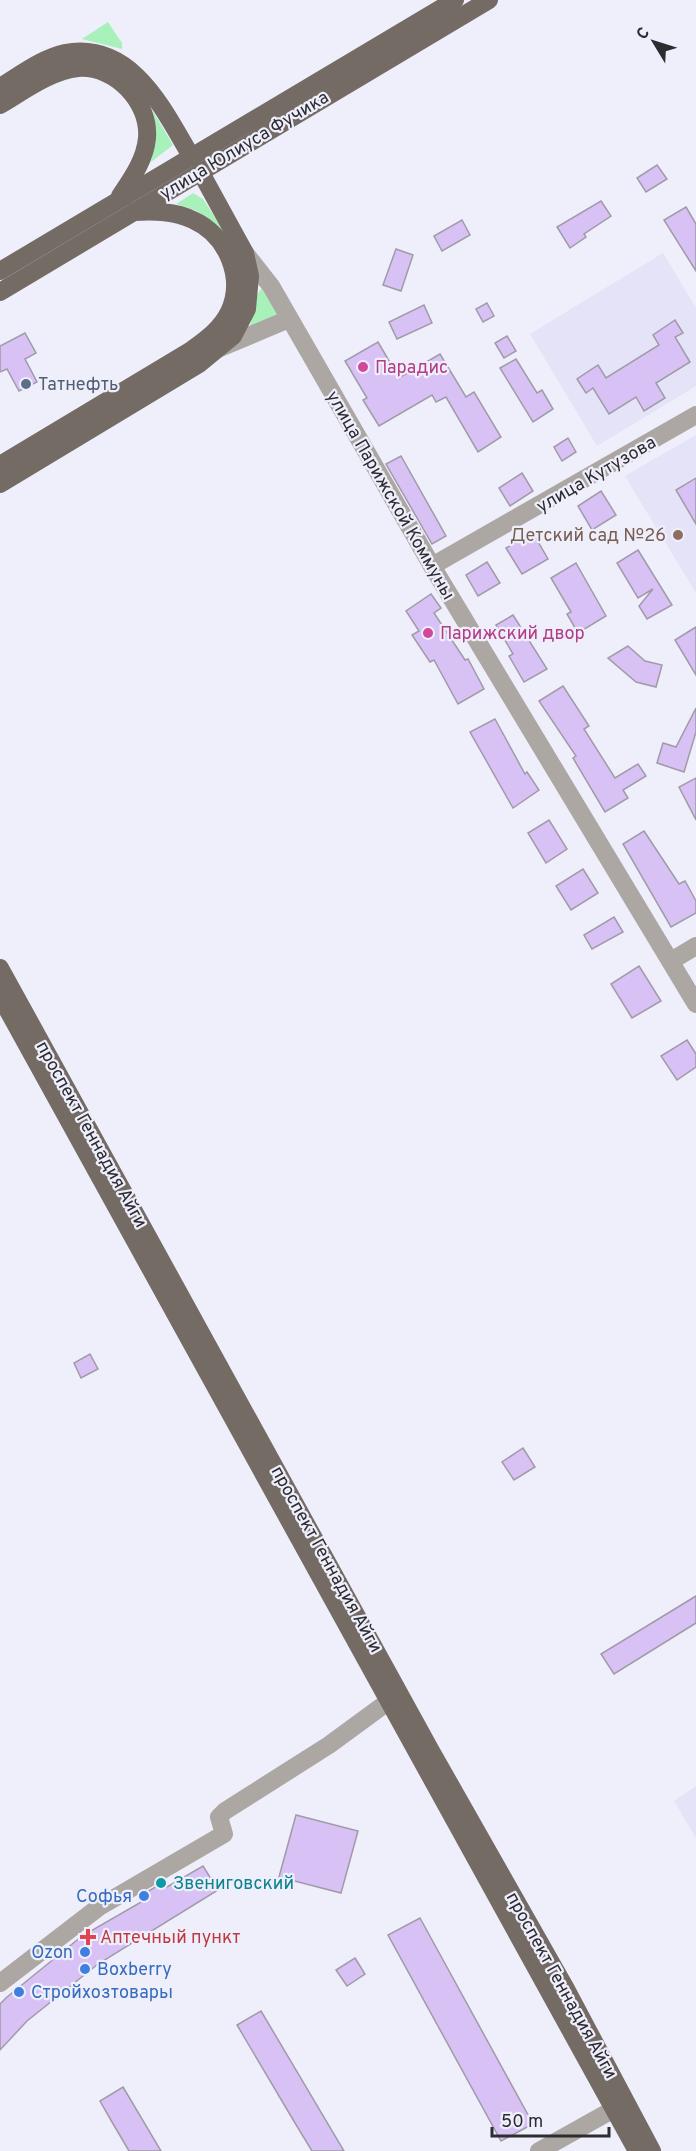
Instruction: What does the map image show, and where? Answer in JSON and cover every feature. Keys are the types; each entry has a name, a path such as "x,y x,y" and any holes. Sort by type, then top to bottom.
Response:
{"main road":[{"name":"улица Юлиуса Фучика","path":"0,292 133,212 195,164 455,0"},
{"name":"улица Юлиуса Фучика","path":"0,271 118,200 195,164 489,0"},
{"name":"улица Парижской Коммуны","path":"0,87 45,60 65,53 81,52 115,60 142,79 195,164 245,253"},
{"path":"0,105 64,70 91,69 117,79 130,91 147,122 147,140 142,159 118,200"},
{"path":"0,465 200,344 220,326 229,312 234,298 234,269 223,244 215,235 194,220 178,214 133,212"},
{"path":"0,484 220,348 233,336 247,309 250,276 245,253"},
{"name":"проспект Геннадия Айги","path":"0,968 637,2151"},
{"name":"проспект Геннадия Айги","path":"0,996 394,1697 566,1989 652,2151"}],"street":[{"name":"улица Парижской Коммуны","path":"245,253 271,286 432,567 696,1004"},
{"path":"220,348 289,319"},
{"name":"улица Кутузова","path":"432,567 696,415"},
{"path":"671,961 696,946"},
{"path":"0,1983 99,1907 225,1834 219,1817 225,1811 329,1745 394,1697"},
{"path":"539,2151 614,2109"}],"shaded area":[{"path":"663,253 696,308 696,386 597,446 530,334"},
{"name":"Детский сад №26","path":"696,435 696,593 625,476"},
{"path":"696,1786 696,1838 674,1801"}],"green space":[{"path":"108,22 122,43 122,49 82,39"},
{"path":"145,98 173,145 151,162 156,129"},
{"path":"193,193 203,199 225,233 197,211 176,204"},
{"path":"262,288 279,316 250,326 258,293"}],"building":[{"path":"657,165 667,179 646,192 637,178"},
{"path":"601,201 611,216 584,234 586,237 570,248 557,227"},
{"path":"686,207 696,224 696,271 664,220"},
{"path":"462,220 470,235 442,251 434,236"},
{"path":"396,249 413,255 401,291 383,285"},
{"path":"487,303 494,316 483,322 476,309"},
{"path":"424,305 432,323 397,339 389,322"},
{"path":"675,320 683,333 675,337 690,362 656,383 665,398 644,411 636,397 609,414 593,388 586,393 577,379 598,365 606,378 659,345 653,335"},
{"path":"25,333 36,353 25,359 37,382 19,391 7,369 0,372 0,346"},
{"path":"507,336 516,351 504,358 495,343"},
{"path":"378,342 399,378 440,354 466,397 474,392 501,437 478,452 446,397 436,402 432,395 379,426 363,400 367,398 345,361"},
{"path":"516,359 537,393 542,390 553,409 533,422 500,368"},
{"path":"568,438 576,452 562,461 554,447"},
{"path":"401,456 446,536 432,544 386,464"},
{"path":"522,473 533,491 510,506 499,488"},
{"path":"696,478 696,524 676,490"},
{"path":"601,491 616,515 592,530 578,506"},
{"path":"533,533 548,559 522,574 506,548"},
{"path":"638,550 672,605 647,619 639,606 653,589 638,598 617,563"},
{"path":"487,562 500,583 478,596 466,575"},
{"path":"576,563 606,616 578,633 567,614 571,612 551,578"},
{"path":"431,594 441,608 434,613 465,660 468,659 484,689 458,704 434,660 430,662 412,635 419,631 406,611"},
{"path":"513,615 547,669 524,682 509,656 513,654 496,625"},
{"path":"696,627 696,675 675,640"},
{"path":"628,646 645,661 662,665 656,687 636,682 608,658"},
{"path":"563,686 589,726 584,729 615,778 638,764 646,776 623,790 628,798 605,812 573,758 576,756 539,701"},
{"path":"696,708 696,732 684,772 657,763 663,743 676,747"},
{"path":"495,719 525,774 527,772 539,790 513,808 470,732"},
{"path":"696,778 696,820 679,787"},
{"path":"549,820 567,849 546,863 528,833"},
{"path":"644,831 679,884 685,881 696,901 696,913 671,927 623,844"},
{"path":"583,869 598,893 571,910 556,886"},
{"path":"614,917 623,932 592,949 584,935"},
{"path":"639,966 661,1001 632,1018 611,984"},
{"path":"687,1040 696,1054 696,1067 677,1080 661,1056"},
{"path":"90,1354 98,1369 81,1378 74,1363"},
{"path":"523,1448 535,1467 514,1480 502,1462"},
{"path":"696,1596 696,1623 614,1674 601,1654"},
{"path":"296,1815 358,1831 341,1893 279,1877"},
{"path":"203,1866 218,1890 98,1964 27,2021 0,2050 0,2004 7,1997 82,1936 143,1901 140,1896 164,1882 167,1887"},
{"path":"420,1918 533,2124 501,2141 388,1935"},
{"path":"355,1958 365,1974 347,1986 336,1970"},
{"path":"261,2011 344,2151 312,2151 295,2123 237,2025"},
{"path":"123,2087 161,2151 129,2151 100,2101"}],"place":[{"name":"Парадис","path":"363,367"},
{"name":"Татнефть","path":"26,384"},
{"name":"Детский сад №26","path":"678,535"},
{"name":"Парижский двор","path":"428,633"},
{"name":"Звениговский","path":"161,1883"},
{"name":"Софья","path":"144,1896"},
{"name":"Аптечный пункт","path":"88,1937"},
{"name":"Ozon","path":"85,1952"},
{"name":"Boxberry","path":"85,1969"},
{"name":"Стройхозтовары","path":"19,1992"}]}
